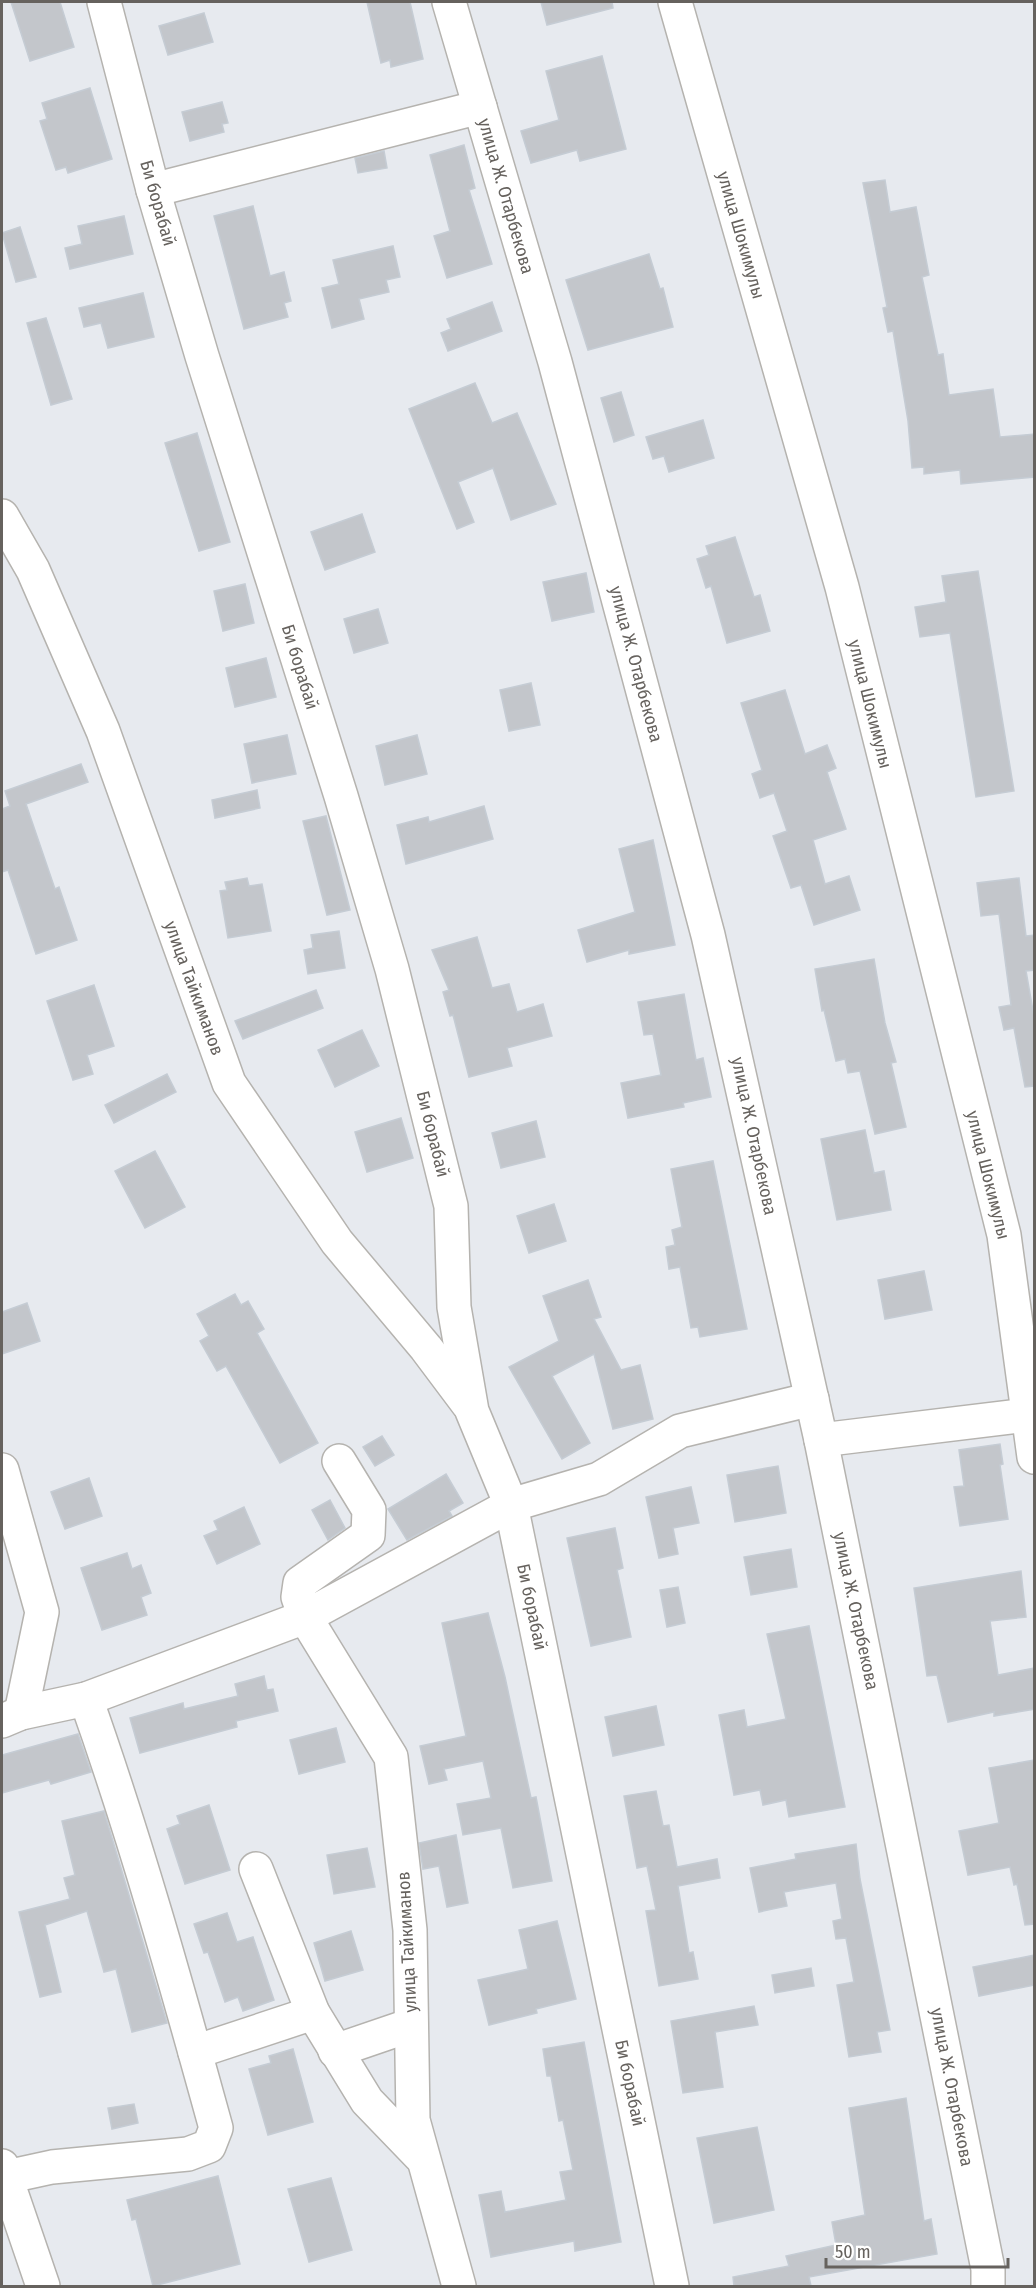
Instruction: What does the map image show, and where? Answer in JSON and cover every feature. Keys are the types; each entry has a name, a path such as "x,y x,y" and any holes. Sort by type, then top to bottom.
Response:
{"street":[{"name":"Би борабай","path":"104,2 153,190 392,969 451,1206 453,1307 472,1411 511,1505 672,2286"},
{"name":"улица Ж. Отарбекова","path":"449,2 555,362 708,935 821,1440 988,2269 988,2286"},
{"name":"улица Шокимулы","path":"675,2 842,587 1004,1235 1035,1457"},
{"path":"153,190 480,107"},
{"name":"улица Тайкиманов","path":"2,516 33,570 103,731 229,1083 337,1242 426,1348 472,1411"},
{"path":"2,1470 42,1611 11,1717 86,1699 305,1617 511,1505 599,1479 680,1431 812,1399"},
{"path":"821,1440 1031,1416"},
{"path":"305,1617 298,1597 300,1583 368,1534 369,1510 339,1461"},
{"name":"улица Тайкиманов","path":"305,1617 391,1757 410,1930 413,2120 459,2286"},
{"path":"43,2286 4,2172 188,2154 209,2146 216,2128 127,1816 86,1699"},
{"path":"256,1869 313,2013 335,2051 367,2101 424,2159"},
{"path":"195,2052 313,2013"},
{"path":"335,2051 411,2025"}],"building":[{"path":"11,2 60,2 74,47 30,61"},
{"path":"367,2 410,2 423,59 391,67 390,60 381,63"},
{"path":"541,2 612,2 613,8 547,25"},
{"path":"204,13 213,42 168,55 159,26"},
{"path":"602,56 626,149 580,161 577,150 531,163 521,131 559,120 546,71"},
{"path":"90,88 112,159 68,173 66,167 56,170 40,121 47,119 42,103"},
{"path":"222,102 228,123 222,124 224,132 190,141 182,112"},
{"path":"464,145 475,188 469,190 492,264 447,278 434,236 450,231 430,155"},
{"path":"384,151 387,168 358,173 355,158"},
{"path":"885,180 890,212 916,207 929,275 922,277 938,355 943,354 949,395 993,389 1000,437 1035,434 1035,477 961,484 960,470 924,474 924,467 912,468 908,421 893,331 888,332 883,308 887,307 863,183"},
{"path":"253,206 270,276 284,272 291,301 284,303 288,317 244,329 214,216"},
{"path":"124,216 133,254 70,269 65,248 82,244 78,226"},
{"path":"20,227 36,277 16,282 2,233"},
{"path":"393,246 400,277 386,280 389,292 359,299 364,319 332,328 322,288 339,284 333,260"},
{"path":"649,254 660,289 663,288 673,327 588,350 566,280"},
{"path":"143,293 154,337 108,348 101,323 84,327 79,308"},
{"path":"492,302 502,331 448,351 441,333 451,329 447,319"},
{"path":"46,318 72,399 51,405 27,323"},
{"path":"475,383 492,423 517,413 556,504 511,520 493,468 458,482 474,522 457,529 409,409"},
{"path":"621,392 634,435 614,442 601,398"},
{"path":"703,420 714,458 669,472 664,456 653,459 646,437"},
{"path":"197,433 230,542 199,551 165,443"},
{"path":"362,514 375,552 325,570 311,532"},
{"path":"735,537 754,597 760,595 770,631 727,643 711,586 706,588 697,559 709,555 706,546"},
{"path":"978,571 1014,791 976,797 950,633 920,637 915,607 946,602 942,576"},
{"path":"586,573 594,612 552,621 543,582"},
{"path":"245,584 254,623 223,631 214,591"},
{"path":"378,609 388,643 354,653 344,619"},
{"path":"266,658 276,697 235,707 226,668"},
{"path":"531,683 540,725 509,731 500,690"},
{"path":"785,690 805,754 827,745 836,768 827,772 846,829 813,840 825,884 849,876 860,910 814,925 801,885 791,888 773,836 787,831 774,793 760,798 752,774 762,770 741,703"},
{"path":"287,735 296,774 252,783 244,744"},
{"path":"417,735 427,774 385,785 376,746"},
{"path":"81,764 88,782 26,804 55,889 59,887 77,940 36,954 8,870 2,872 2,809 10,806 5,791"},
{"path":"257,790 260,808 215,818 212,800"},
{"path":"484,806 493,839 406,864 397,825 428,817 429,822"},
{"path":"326,816 350,910 327,915 303,821"},
{"path":"653,840 675,945 629,954 629,950 587,962 578,930 635,912 619,849"},
{"path":"247,878 249,886 262,884 271,931 228,938 220,891 227,890 225,882"},
{"path":"1019,878 1026,936 1035,935 1035,970 1026,971 1035,1022 1035,1086 1025,1087 1014,1028 1004,1030 999,1007 1011,1005 999,914 981,916 977,883"},
{"path":"339,931 345,968 308,974 304,950 313,948 311,935"},
{"path":"477,937 492,988 509,984 517,1012 543,1004 552,1036 507,1048 512,1066 469,1077 453,1015 450,1016 443,992 449,990 432,950"},
{"path":"874,959 885,1023 896,1062 891,1063 906,1127 875,1134 860,1071 848,1073 845,1059 836,1061 824,1010 822,1011 815,969"},
{"path":"94,985 114,1046 87,1055 93,1074 73,1080 47,1001"},
{"path":"316,990 323,1008 243,1039 235,1021"},
{"path":"684,994 696,1060 703,1058 711,1097 683,1103 684,1107 628,1118 621,1083 661,1075 653,1034 644,1035 638,1002"},
{"path":"362,1030 379,1066 335,1087 318,1050"},
{"path":"167,1074 176,1092 114,1123 105,1105"},
{"path":"401,1118 413,1158 367,1172 355,1132"},
{"path":"536,1121 545,1157 501,1168 492,1133"},
{"path":"865,1130 874,1173 884,1171 891,1210 837,1220 821,1139"},
{"path":"155,1151 185,1207 145,1228 115,1171"},
{"path":"713,1161 747,1329 700,1337 698,1327 691,1328 680,1267 669,1269 666,1247 675,1245 672,1230 682,1227 671,1169"},
{"path":"554,1204 566,1241 529,1253 517,1216"},
{"path":"924,1271 932,1310 885,1319 878,1280"},
{"path":"588,1280 601,1317 594,1319 621,1370 640,1365 653,1419 613,1429 594,1354 552,1376 590,1443 562,1459 509,1367 559,1341 543,1296"},
{"path":"235,1294 241,1305 248,1301 264,1329 257,1333 318,1443 280,1463 226,1366 217,1371 200,1341 209,1336 197,1314"},
{"path":"27,1303 40,1341 2,1354 2,1312"},
{"path":"382,1436 394,1455 375,1466 363,1447"},
{"path":"1000,1444 1003,1464 1000,1465 1008,1519 960,1526 954,1487 964,1486 959,1450"},
{"path":"778,1466 786,1513 735,1522 727,1475"},
{"path":"446,1474 463,1503 449,1511 452,1516 407,1540 388,1509"},
{"path":"89,1478 102,1516 65,1529 51,1492"},
{"path":"691,1487 699,1523 673,1528 678,1554 659,1558 646,1497"},
{"path":"330,1500 345,1528 328,1540 312,1510"},
{"path":"244,1507 260,1544 217,1564 204,1536 218,1530 214,1521"},
{"path":"615,1528 623,1568 617,1570 631,1637 591,1646 567,1538"},
{"path":"791,1549 797,1587 751,1595 744,1557"},
{"path":"127,1553 132,1569 141,1565 151,1593 141,1597 147,1615 102,1630 81,1568"},
{"path":"1021,1571 1026,1617 990,1621 998,1675 1035,1668 1035,1709 994,1716 994,1712 948,1722 937,1675 927,1676 914,1588"},
{"path":"678,1587 685,1623 667,1627 660,1590"},
{"path":"488,1613 505,1677 531,1798 536,1797 552,1881 513,1888 501,1828 463,1835 457,1804 491,1798 483,1761 444,1769 447,1780 429,1784 420,1746 466,1736 442,1623"},
{"path":"809,1626 845,1807 789,1817 786,1800 763,1805 760,1790 734,1795 719,1715 744,1710 747,1727 786,1719 767,1634"},
{"path":"264,1676 267,1690 273,1689 278,1711 236,1721 237,1727 140,1753 130,1718 183,1703 184,1709 238,1696 235,1684"},
{"path":"656,1706 664,1745 613,1756 605,1717"},
{"path":"336,1728 345,1762 299,1774 290,1740"},
{"path":"78,1734 91,1772 51,1784 49,1780 2,1793 2,1755"},
{"path":"1035,1760 1035,1924 1025,1925 1017,1884 1014,1885 1010,1867 968,1875 959,1831 999,1823 989,1768"},
{"path":"656,1791 663,1826 669,1825 677,1867 717,1859 720,1878 678,1886 689,1953 693,1952 698,1979 659,1986 646,1911 656,1910 647,1866 637,1868 624,1796"},
{"path":"209,1805 230,1870 185,1884 167,1829 180,1824 177,1816"},
{"path":"104,1811 167,2023 132,2032 116,1969 104,1972 87,1911 45,1925 61,1992 40,1997 19,1912 70,1899 64,1878 75,1875 62,1821"},
{"path":"456,1835 468,1903 447,1907 439,1866 423,1869 419,1843"},
{"path":"856,1844 860,1879 890,2030 877,2032 881,2052 849,2057 837,1985 854,1982 846,1938 836,1939 833,1921 842,1919 836,1883 784,1892 787,1906 759,1912 750,1868 796,1859 795,1854"},
{"path":"367,1848 375,1887 334,1894 327,1855"},
{"path":"227,1913 237,1942 253,1937 274,2000 243,2011 238,1997 225,2002 208,1952 204,1953 194,1924"},
{"path":"557,1921 576,1999 536,2009 537,2013 489,2025 478,1980 528,1969 519,1930"},
{"path":"351,1931 363,1970 325,1981 314,1943"},
{"path":"1035,1955 1035,1985 979,1996 973,1967"},
{"path":"811,1968 814,1986 775,1993 772,1975"},
{"path":"754,2006 758,2025 715,2032 723,2087 683,2093 671,2021"},
{"path":"584,2042 621,2242 575,2251 574,2241 491,2257 479,2195 501,2191 505,2212 566,2200 560,2172 573,2170 563,2120 559,2121 551,2076 547,2076 543,2049"},
{"path":"293,2049 313,2122 268,2135 249,2069 271,2063 269,2056"},
{"path":"906,2098 924,2221 931,2219 937,2254 809,2277 811,2286 734,2286 733,2277 789,2266 786,2256 836,2245 832,2222 865,2215 849,2108"},
{"path":"134,2104 138,2123 112,2129 108,2108"},
{"path":"757,2127 774,2210 714,2223 697,2138"},
{"path":"218,2176 240,2264 153,2286 136,2219 132,2220 127,2200"},
{"path":"331,2178 352,2250 309,2262 288,2189"}]}
